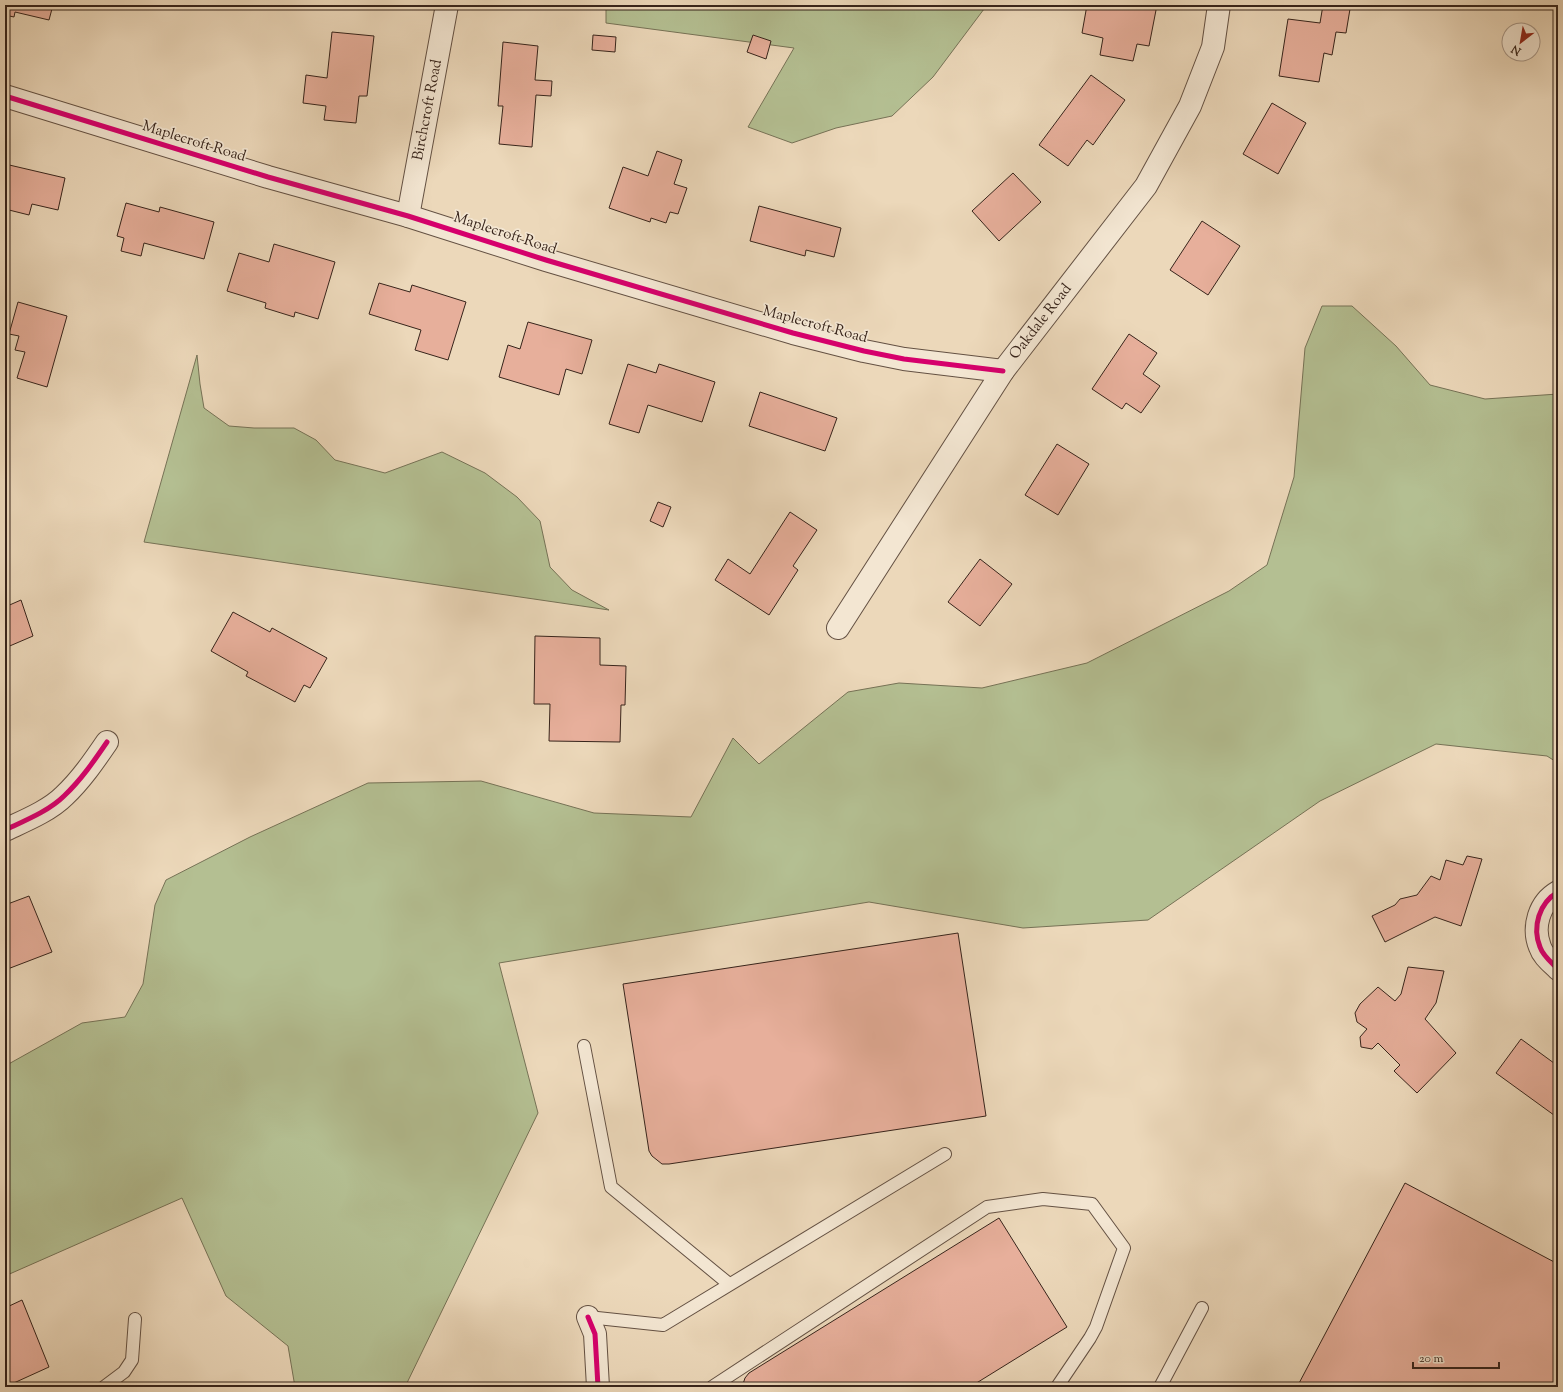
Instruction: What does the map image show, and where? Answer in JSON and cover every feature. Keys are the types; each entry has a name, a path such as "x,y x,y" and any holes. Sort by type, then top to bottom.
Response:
{"street":[{"name":"Birchcroft Road","path":"408,216 447,5"},
{"name":"Oakdale Road","path":"838,628 1003,371 1146,186 1190,106 1213,47 1219,5"},
{"name":"Maplecroft Road","path":"5,96 268,177 408,216 546,260 793,333 864,351 904,359 1003,371"},
{"path":"5,830 34,816 64,797 90,768 107,742"},
{"path":"1558,892 1552,895 1543,906 1538,920 1537,933 1540,948 1548,960 1558,968"},
{"path":"588,1317 594,1334 598,1387"}],"lane":[{"path":"584,1046 611,1187 729,1284"},
{"path":"588,1317 663,1325 945,1154"},
{"path":"712,1387 987,1207 1043,1199 1092,1204 1124,1248 1096,1326 1090,1338 1057,1387"},
{"path":"1160,1387 1202,1308"},
{"path":"104,1387 124,1372 132,1360 135,1319"}],"green space":[{"path":"606,5 987,5 933,77 892,116 836,128 792,143 748,127 794,48 606,23"},
{"path":"1322,306 1352,306 1396,346 1430,385 1485,399 1558,394 1558,763 1547,756 1436,744 1320,801 1148,920 1023,928 869,902 499,963 538,1113 405,1387 295,1387 288,1346 226,1296 182,1198 5,1276 5,1066 82,1023 125,1017 143,984 155,905 166,880 250,837 368,783 481,781 594,813 691,817 733,738 759,764 848,692 899,683 982,688 1087,663 1229,591 1267,565 1294,477 1305,348"},
{"path":"197,355 204,408 229,426 254,428 294,428 316,440 335,460 385,473 442,452 485,473 517,497 540,521 550,567 572,590 609,610 144,542"}],"building":[{"path":"5,5 53,5 49,20 15,12 14,17 5,15"},
{"path":"1087,5 1157,5 1149,46 1137,44 1133,61 1100,55 1103,38 1082,33"},
{"path":"1323,5 1350,9 1346,33 1336,32 1332,55 1324,53 1319,82 1279,76 1288,19 1320,23"},
{"path":"332,32 374,36 367,96 359,96 356,123 324,120 326,106 303,103 306,75 327,78"},
{"path":"593,35 616,37 615,52 592,50"},
{"path":"753,35 771,41 766,59 747,52"},
{"path":"503,42 538,46 535,80 552,81 551,96 536,95 532,147 499,144 503,106 498,106"},
{"path":"1091,75 1125,100 1093,145 1087,140 1068,166 1039,145"},
{"path":"1272,103 1306,123 1278,174 1243,154"},
{"path":"657,151 682,160 674,184 687,188 678,214 670,212 666,223 651,218 650,222 609,208 623,167 648,176"},
{"path":"5,164 65,178 58,210 32,204 29,215 5,209 7,198 5,197"},
{"path":"1013,173 1041,202 999,241 972,211"},
{"path":"126,203 159,212 160,207 214,222 204,259 144,243 141,256 121,251 124,238 117,236"},
{"path":"759,206 841,228 834,257 806,250 805,256 750,241"},
{"path":"1202,221 1240,246 1208,295 1170,270"},
{"path":"274,244 335,262 318,319 295,312 294,317 265,308 266,303 227,291 239,253 269,262"},
{"path":"379,283 410,292 412,285 466,302 448,360 415,350 421,330 369,314"},
{"path":"18,302 67,316 47,387 17,378 25,352 15,350 19,336 9,334"},
{"path":"528,322 592,340 582,374 566,369 559,395 499,377 508,345 520,349"},
{"path":"1129,334 1157,353 1143,374 1160,386 1141,413 1126,403 1122,409 1092,389"},
{"path":"628,364 656,373 659,364 715,382 702,422 648,405 639,433 609,424"},
{"path":"760,392 837,418 825,451 749,426"},
{"path":"1057,444 1089,464 1058,515 1025,495"},
{"path":"658,502 671,507 663,527 650,521"},
{"path":"790,512 817,530 793,566 798,570 769,615 715,580 728,559 750,574"},
{"path":"980,559 1012,584 980,626 948,602"},
{"path":"21,600 33,636 5,648 5,607"},
{"path":"233,612 270,632 272,628 327,658 310,688 304,685 295,702 246,676 248,672 211,651"},
{"path":"535,636 600,638 600,665 626,666 625,705 621,705 620,742 549,741 550,704 534,704"},
{"path":"1467,856 1482,859 1461,926 1435,917 1385,942 1372,916 1395,905 1400,899 1417,895 1431,876 1440,880 1446,860 1463,865"},
{"path":"29,896 52,952 5,970 5,905"},
{"path":"958,933 986,1116 669,1164 662,1164 652,1156 649,1151 623,984"},
{"path":"1408,967 1444,971 1436,1003 1425,1019 1456,1053 1417,1093 1394,1071 1400,1065 1378,1043 1372,1049 1361,1047 1360,1037 1367,1029 1357,1022 1355,1013 1360,1004 1378,987 1395,1001 1401,994"},
{"path":"1521,1039 1558,1066 1558,1118 1496,1073"},
{"path":"1405,1183 1558,1264 1558,1387 1297,1387"},
{"path":"999,1218 1067,1327 970,1387 742,1387 745,1378 749,1373"},
{"path":"22,1300 49,1367 5,1387 5,1308"}],"cycle path":[{"path":"5,96 268,177 408,216 546,260 793,333 864,351 904,359 1003,371"},
{"path":"5,830 36,815 58,801 82,777 107,742"},
{"path":"1558,892 1546,902 1537,924 1538,939 1541,950 1558,969"},
{"path":"588,1317 595,1334 598,1387"}]}
